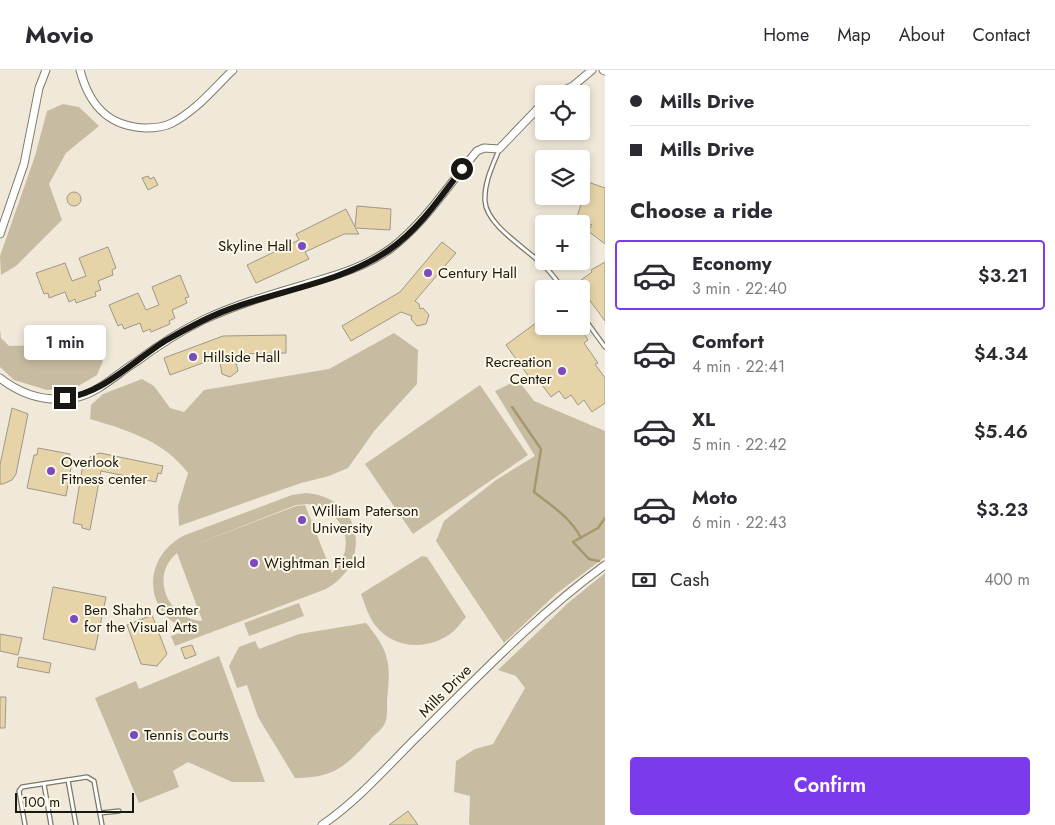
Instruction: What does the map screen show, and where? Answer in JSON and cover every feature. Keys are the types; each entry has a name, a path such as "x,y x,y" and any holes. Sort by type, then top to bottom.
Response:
{"street":[{"path":"0,234 24,164 39,88 46,70"},
{"path":"80,70 85,90 96,106 110,118 131,127 156,128 171,124 191,110 233,70"},
{"path":"574,85 592,70"},
{"path":"0,378 12,387 27,394 48,399 79,396 96,389 165,341 228,308 347,272 389,250 426,216 477,151 484,148 499,149 535,109"},
{"name":"Mills Drive","path":"322,825 365,789 516,639 605,565"}],"lane":[{"path":"499,149 486,181 485,203 489,213 496,224 544,266 556,280"},
{"path":"590,326 605,347"},
{"path":"25,825 19,791 22,787 87,777 94,781 102,825"},
{"path":"68,780 76,825"},
{"path":"44,784 51,825"},
{"path":"100,813 120,810"}],"shaded area":[{"path":"63,104 79,107 99,126 66,153 49,184 62,220 16,266 1,275 0,256 35,156 47,111"},
{"path":"0,330 1,338 9,346 52,345 93,350 103,361 97,375 75,388 47,390 14,380 0,367"},
{"path":"394,333 418,350 417,384 375,430 348,468 179,526 178,506 188,473 168,453 144,438 90,419 91,405 103,394 142,379 154,386 170,408 184,412 204,390 329,369"},
{"path":"518,380 534,401 605,431 605,557 556,594 504,643 436,541 444,521 496,480 535,456 495,391"},
{"path":"480,385 528,455 413,534 365,464"},
{"name":"Wightman Field","path":"306,493 325,497 340,506 350,518 355,532 356,548 351,563 341,577 326,589 175,646 171,636 188,630 173,622 162,611 155,598 153,584 155,570 161,556 171,544 185,535 292,495","holes":["308,504 320,507 331,513 339,521 344,531 346,541 345,552 340,563 332,573 305,505 296,506 181,550 296,505","177,553 202,620 202,621 180,613 166,595 164,573 169,562"]},
{"path":"422,556 427,557 466,617 454,631 444,638 434,642 413,645 392,639 383,633 375,625 361,594"},
{"path":"605,573 605,825 470,825 470,796 454,792 456,761 475,749 493,744 525,688 516,676 498,670 568,603"},
{"path":"299,603 304,616 249,636 244,623"},
{"path":"366,623 380,642 387,658 389,676 385,723 353,757 337,769 319,776 295,778 258,717 247,685 237,688 229,666 239,647 255,641 259,649 299,634"},
{"path":"219,656 265,782 232,782 188,762 173,771 179,787 139,803 95,698 136,681 139,689"}],"building":[{"path":"148,176 150,179 154,177 158,185 148,190 142,178"},
{"path":"590,183 605,188 605,244 590,233 592,225 590,224 590,215 578,215 581,205 590,205"},
{"path":"71,192 77,192 81,199 77,206 71,206 67,202 67,196"},
{"name":"Skyline Hall","path":"357,206 391,209 390,230 355,228 359,234 344,234 305,252 309,259 256,283 247,265 299,240 296,234 346,209 355,227"},
{"name":"Century Hall","path":"442,242 456,253 415,301 419,304 420,309 423,308 429,315 426,324 417,326 411,319 412,316 401,312 351,341 342,326 400,292"},
{"path":"108,247 116,268 112,270 113,275 98,281 101,290 95,292 96,296 76,303 75,299 69,302 65,292 49,298 48,293 44,294 36,273 65,263 72,281 86,276 79,258"},
{"path":"605,262 605,321 590,301 590,280 581,280 592,272 591,270"},
{"path":"180,275 189,297 185,298 187,303 172,310 175,318 169,321 170,324 151,332 150,329 143,332 140,323 124,329 122,324 118,326 109,305 138,293 146,310 159,305 152,287"},
{"name":"Recreation Center","path":"535,324 535,335 585,335 588,340 584,343 598,363 595,364 605,378 605,403 592,412 584,400 578,405 571,395 565,399 559,391 551,397 537,378 532,381 506,345"},
{"name":"Hillside Hall","path":"286,335 286,353 234,354 238,371 230,377 222,374 219,357 170,375 164,358 223,336"},
{"path":"12,408 28,414 16,474 12,480 0,484 0,465"},
{"path":"38,448 70,454 69,461 72,462 66,496 27,488 34,455 37,455"},
{"path":"100,453 163,466 161,474 158,473 156,482 101,471 90,530 82,528 82,525 73,523 82,470 91,456"},
{"name":"Ben Shahn Center for the Visual Arts","path":"53,587 106,597 95,650 43,639"},
{"path":"152,615 167,654 157,666 141,664 127,625"},
{"path":"0,634 22,638 18,655 0,651"},
{"path":"192,645 196,655 185,659 181,648"},
{"path":"19,657 51,663 49,673 17,667"},
{"path":"0,697 6,697 5,728 0,728"},
{"path":"408,811 418,825 389,825"}],"waterway":[{"path":"512,407 541,449 534,492 567,519 581,538"},
{"path":"599,561 589,559 573,542 598,528 605,518"}],"place":[{"name":"Skyline Hall","path":"302,246"},
{"name":"Century Hall","path":"428,273"},
{"name":"Hillside Hall","path":"193,357"},
{"name":"Recreation Center","path":"562,371"},
{"name":"Overlook Fitness center","path":"51,471"},
{"name":"William Paterson University","path":"302,520"},
{"name":"Wightman Field","path":"254,563"},
{"name":"Ben Shahn Center for the Visual Arts","path":"74,619"},
{"name":"Tennis Courts","path":"134,735"}],"route":[{"path":"65,398 79,396 96,389 165,341 228,308 347,272 367,263 389,250 426,216 462,169"}]}
